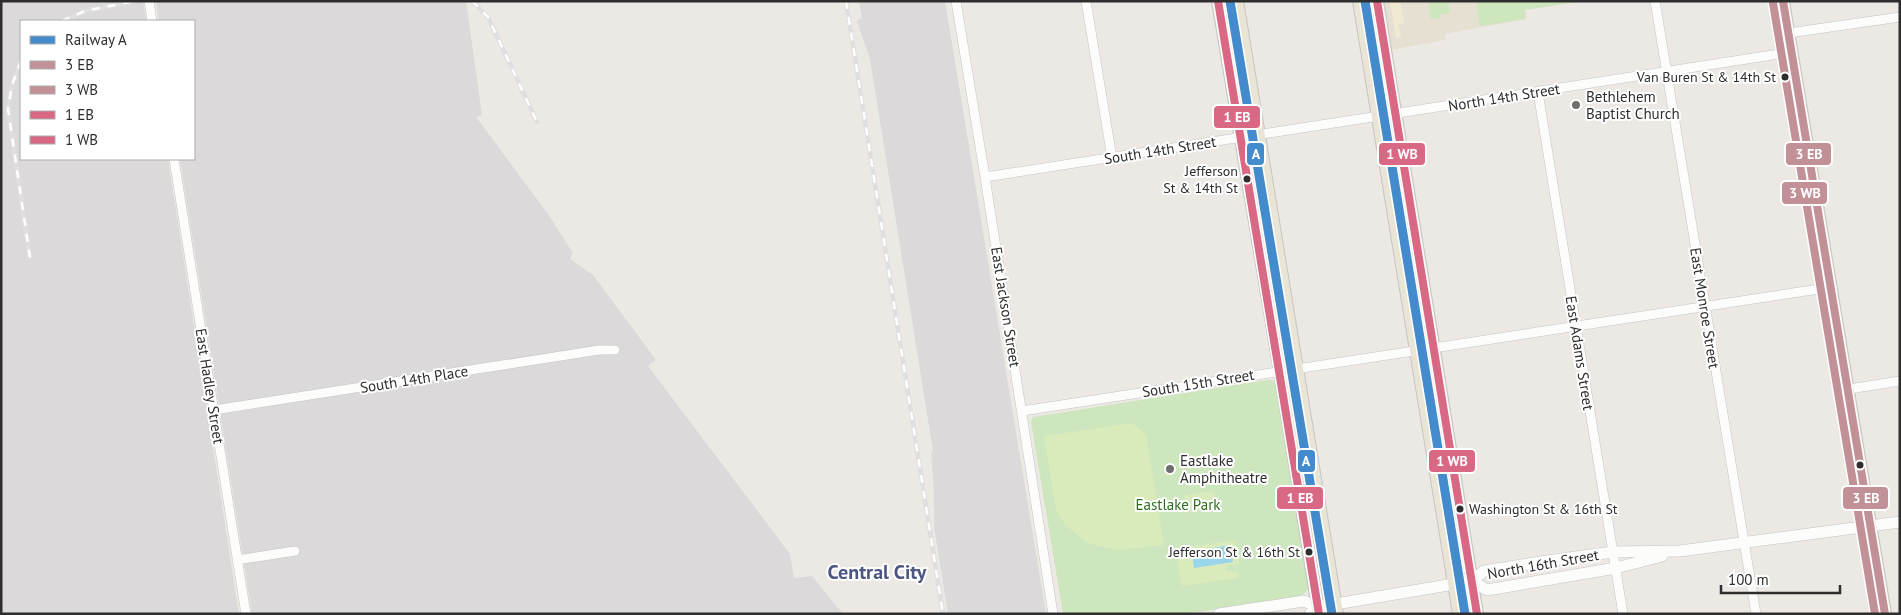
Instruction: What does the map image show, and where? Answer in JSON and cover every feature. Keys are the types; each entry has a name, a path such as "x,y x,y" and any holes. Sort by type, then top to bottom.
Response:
{"main road":[{"path":"1218,1 1298,484 1315,612"},
{"path":"1222,25 1224,1"},
{"path":"1237,1 1336,609"},
{"path":"1359,1 1459,614"},
{"path":"1377,1 1477,614"},
{"path":"1784,1 1885,614"},
{"path":"1412,330 1417,252"},
{"path":"1298,484 1300,390"},
{"name":"North 16th Street","path":"1680,551 1616,568 1487,590 1472,581 1484,571 1613,552 1680,551 1900,522"},
{"path":"1315,612 1472,581"},
{"path":"1219,614 1304,601 1315,612"}],"street":[{"path":"149,1 152,20"},
{"name":"East Jackson Street","path":"956,1 1054,614"},
{"path":"1086,1 1112,158"},
{"name":"East Monroe Street","path":"1655,1 1756,614"},
{"path":"1789,33 1900,17"},
{"name":"North 14th Street","path":"1395,113 1792,52"},
{"name":"East Adams Street","path":"1538,92 1624,614"},
{"name":"South 14th Street","path":"985,177 1395,113"},
{"name":"East Hadley Street","path":"174,160 246,614"},
{"name":"South 15th Street","path":"1022,411 1832,288"},
{"name":"South 14th Place","path":"214,410 599,350 615,350"},
{"path":"1849,389 1900,381"},
{"path":"237,560 295,551"}],"shaded area":[{"path":"1,1 143,1 146,20 20,20 20,160 168,160 239,614 1,614"},
{"path":"156,1 466,1 482,115 476,117 548,214 573,253 570,259 593,275 656,360 648,366 790,554 794,578 812,576 843,614 252,614 180,160 195,160 195,20 159,20"},
{"path":"859,1 945,1 1046,614 948,614 934,527 931,452 933,451 870,59 857,21 862,18"},
{"path":"1383,1 1583,1 1525,10 1526,19 1445,34 1445,40 1391,50"}],"green space":[{"path":"1428,1 1448,1 1450,13 1440,15 1440,18 1431,19"},
{"path":"1476,1 1583,1 1525,10 1526,19 1480,26"},
{"name":"Eastlake Park","path":"1267,380 1276,383 1309,588 1302,596 1185,614 1063,614 1031,422 1033,417"},
{"path":"1132,423 1146,434 1164,545 1118,550 1087,543 1064,523 1056,510 1044,436"},
{"path":"1214,491 1216,508 1187,513 1184,495"},
{"path":"1235,540 1239,564 1226,567 1227,571 1237,572 1238,578 1182,586 1175,549"}],"sand":[{"path":"1390,1 1400,1 1404,23 1398,24 1401,37 1396,38"}],"water":[{"path":"1230,545 1233,562 1194,568 1192,552"}],"railway":[{"path":"64,20 85,11 135,1"},
{"path":"472,1 488,17 537,122"},
{"path":"846,1 943,614"},
{"path":"20,64 12,85 8,109 30,258"}],"rail line":[{"name":"A","path":"1230,1 1332,614"},
{"name":"A","path":"1365,1 1465,614"}],"transit line":[{"path":"1218,1 1319,614"},
{"path":"1377,1 1477,614"},
{"path":"1783,1 1885,614"},
{"path":"1773,3 1875,614"}],"place":[{"name":"Van Buren St & 14th St","path":"1785,77"},
{"name":"Bethlehem Baptist Church","path":"1576,105"},
{"name":"Jefferson St & 14th St","path":"1247,179"},
{"name":"Eastlake Amphitheatre","path":"1170,469"},
{"name":"Washington St & 16th St","path":"1460,509"},
{"name":"Jefferson St & 16th St","path":"1309,552"}],"district":[{"name":"Central City","path":"877,572"}]}
